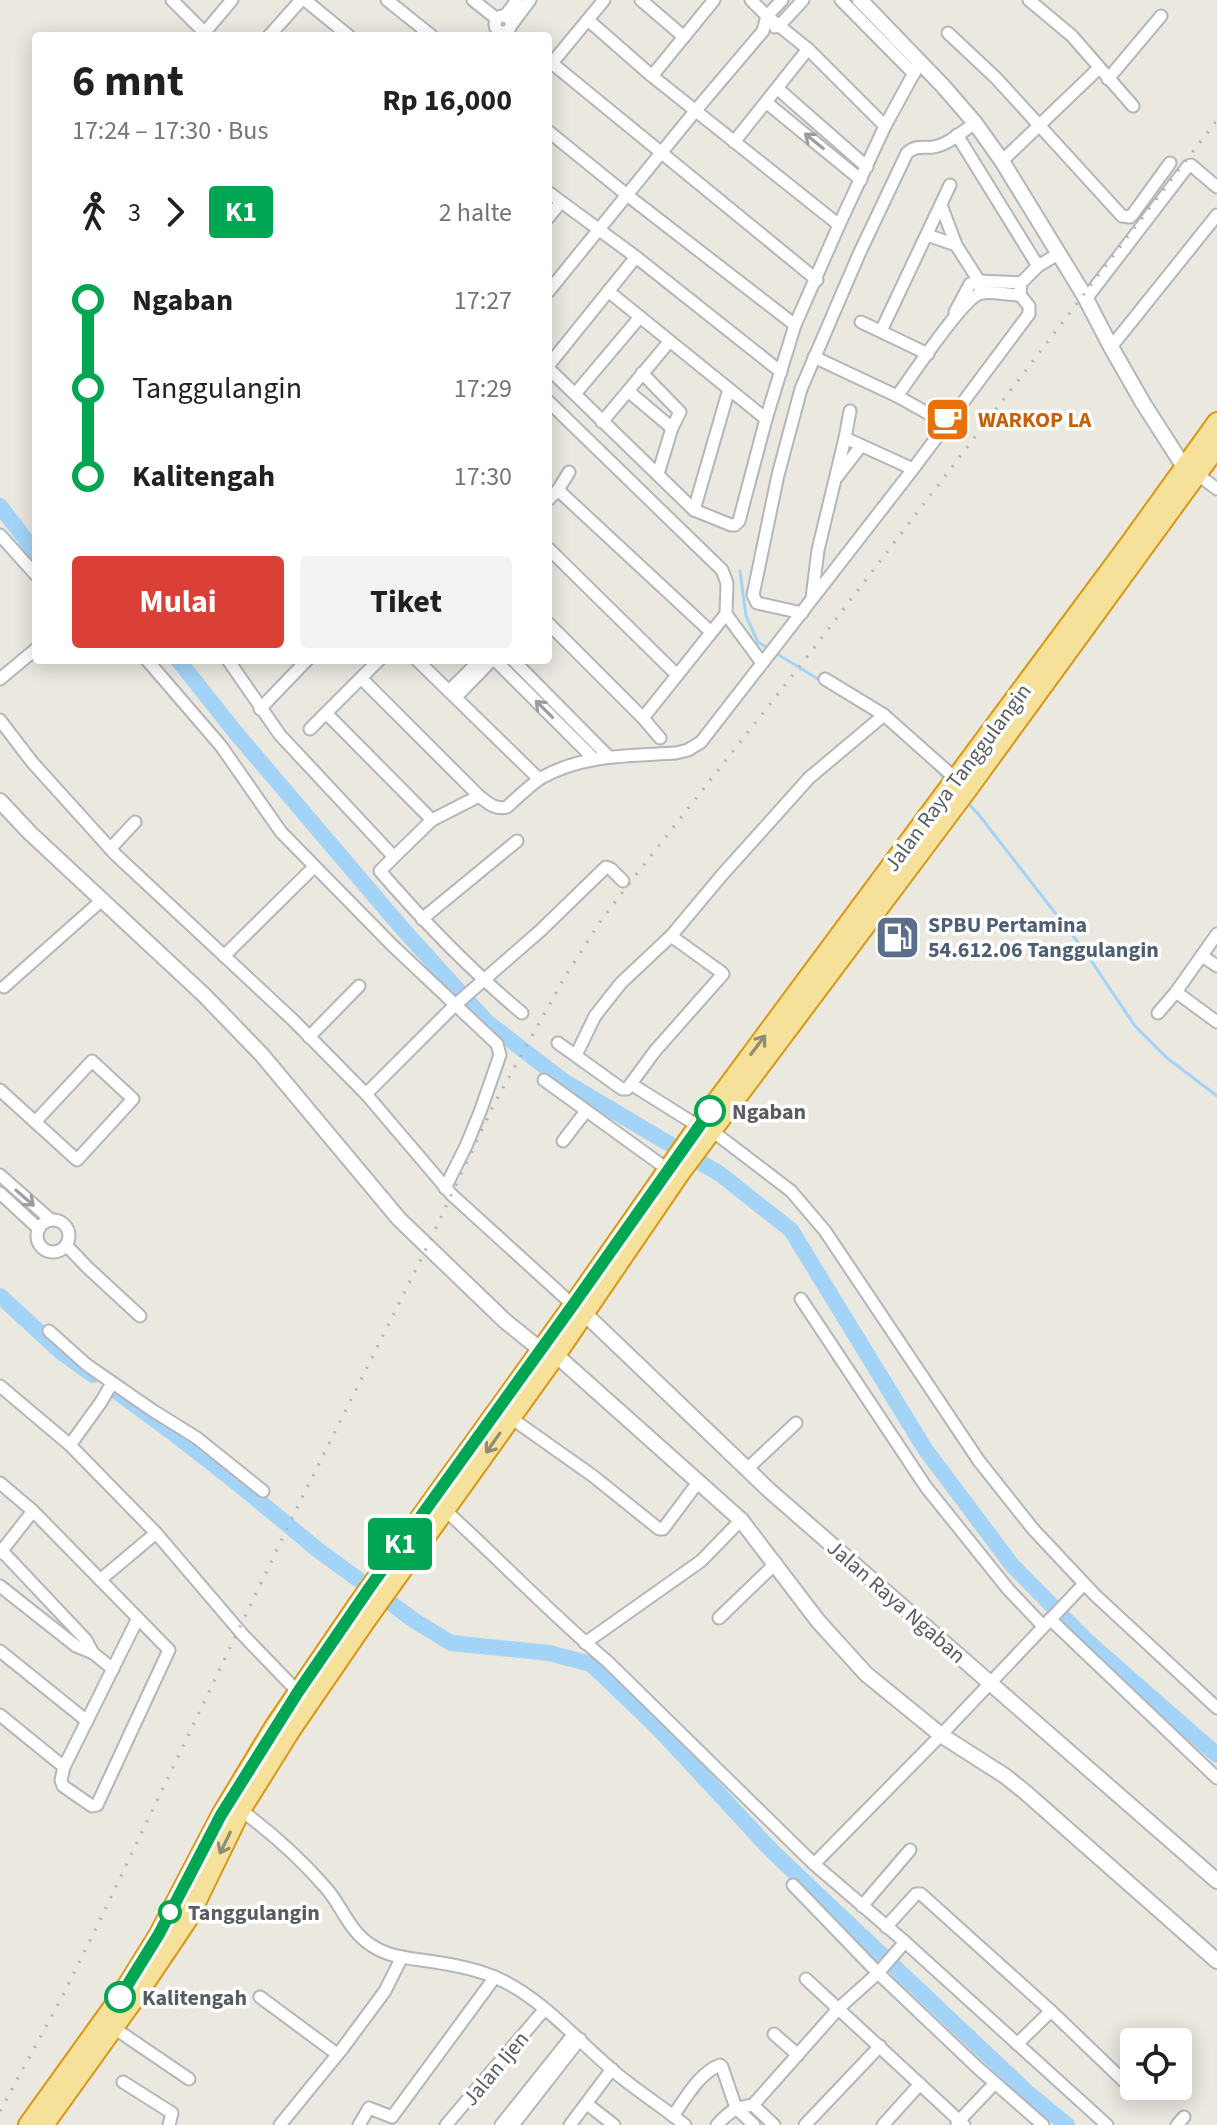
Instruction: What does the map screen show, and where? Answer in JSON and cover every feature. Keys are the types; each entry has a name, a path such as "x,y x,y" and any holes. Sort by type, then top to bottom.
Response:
{"highway":[{"name":"Jalan Raya Tanggulangin","path":"548,1352 674,1168 1136,548 1191,471 1217,422"},
{"name":"Jalan Raya Tanggulangin","path":"1191,471 1217,447"},
{"path":"386,1578 445,1510 461,1474 511,1418 548,1352"},
{"path":"28,2125 120,1997 159,1934 221,1815 298,1692 365,1608 548,1352"},
{"path":"44,2125 188,1919 241,1810 365,1608"}],"street":[{"path":"172,0 204,32"},
{"path":"208,32 232,0"},
{"path":"273,32 303,0 340,32"},
{"path":"387,0 425,32"},
{"path":"473,0 505,27"},
{"path":"505,27 517,0"},
{"path":"505,27 530,0"},
{"path":"552,59 604,0"},
{"path":"641,0 684,37"},
{"path":"652,76 714,0"},
{"path":"751,0 808,49 885,126"},
{"path":"552,287 763,31 767,16 782,0"},
{"path":"763,31 779,26 803,0"},
{"path":"841,0 943,86 975,123 1002,161 1086,299 1111,347 1191,471 1217,489"},
{"path":"860,0 921,69"},
{"path":"1036,2 1072,36 1133,106"},
{"path":"1108,79 1161,16"},
{"path":"588,20 652,76 839,225"},
{"path":"948,33 996,78 1126,218 1133,214 1170,163"},
{"path":"734,142 808,49"},
{"path":"552,63 817,280"},
{"path":"1002,161 1099,68"},
{"path":"552,371 694,510 735,525 739,521 795,325 885,126 921,69"},
{"path":"778,89 867,167"},
{"path":"767,103 861,180"},
{"path":"802,613 757,603 753,595 778,475 801,389 859,254 907,153 914,147 944,144 975,123"},
{"path":"552,134 795,325"},
{"path":"957,135 1038,266"},
{"path":"1086,299 1188,166 1191,165 1217,187"},
{"path":"881,331 950,185"},
{"path":"552,195 781,372"},
{"path":"552,213 561,202"},
{"path":"941,205 956,245 980,287"},
{"path":"1111,347 1217,215"},
{"path":"927,235 956,245"},
{"path":"1021,289 1038,266 1058,254"},
{"path":"552,362 636,257"},
{"path":"897,396 950,323 970,284 1021,289"},
{"path":"361,678 479,796 496,808 507,807 539,779 575,763 593,758 688,750 701,742 802,613 1029,314 1029,306 1021,289"},
{"path":"608,291 766,419"},
{"path":"575,394 640,317"},
{"path":"861,322 928,354"},
{"path":"602,422 669,342"},
{"path":"814,357 897,396 947,424"},
{"path":"642,373 680,412 658,474"},
{"path":"694,510 729,389"},
{"path":"628,391 672,428"},
{"path":"552,410 722,570 727,583 726,614 643,718"},
{"path":"812,599 818,550 850,411"},
{"path":"845,438 913,469"},
{"path":"834,482 861,446"},
{"path":"552,496 569,472"},
{"path":"558,490 711,632"},
{"path":"0,535 32,571"},
{"path":"552,552 677,675"},
{"path":"726,614 765,660"},
{"path":"552,627 660,738"},
{"path":"0,679 32,652"},
{"path":"150,664 221,746 281,832 497,1044 500,1055 466,1146 445,1188"},
{"path":"232,664 280,735 394,857"},
{"path":"260,709 303,664"},
{"path":"310,729 375,664"},
{"path":"421,664 539,779"},
{"path":"452,694 477,664"},
{"path":"452,694 489,664"},
{"path":"498,664 593,758"},
{"path":"517,664 609,757"},
{"path":"825,679 881,718 955,790"},
{"path":"326,713 432,820"},
{"path":"576,1055 595,1016 621,983 671,936 809,778 881,718"},
{"path":"0,720 32,762 110,849 366,1094 445,1188 579,1309"},
{"path":"479,796 432,820 380,871 480,982 522,1013"},
{"path":"0,801 30,833 204,995 262,1055 399,1219 505,1321 548,1352 741,1520 849,1658 890,1696 941,1735 1005,1776 1217,1961"},
{"path":"110,849 135,822"},
{"path":"422,919 517,841"},
{"path":"224,956 314,867"},
{"path":"366,1094 480,982 540,931 606,867 623,881"},
{"path":"4,987 102,900"},
{"path":"1158,1013 1209,952 1217,934"},
{"path":"558,1043 622,1089 627,1089 655,1051 723,974 671,936"},
{"path":"1209,952 1217,966"},
{"path":"309,1037 359,986"},
{"path":"1176,992 1217,1022"},
{"path":"0,1090 35,1122 77,1160 133,1099 92,1061 35,1122"},
{"path":"544,1080 674,1168"},
{"path":"631,1084 791,1191 825,1231 979,1461 1080,1589 1217,1708"},
{"path":"563,1141 586,1111"},
{"path":"0,1175 51,1220"},
{"path":"0,1193 39,1229"},
{"path":"51,1220 58,1221 68,1231 66,1245 53,1252 45,1250 37,1237 39,1229 51,1220"},
{"path":"66,1245 140,1316"},
{"path":"801,1299 926,1487 1008,1589 1049,1620 1217,1778"},
{"name":"Jalan Raya Ngaban","path":"579,1309 770,1491 1217,1881"},
{"path":"49,1331 111,1384 197,1438 263,1491"},
{"path":"70,1445 111,1384"},
{"path":"0,1386 70,1445 156,1533 243,1635 298,1692"},
{"path":"511,1418 593,1476 659,1529 663,1529 699,1481"},
{"path":"747,1469 796,1423"},
{"path":"0,1483 33,1511 137,1620 168,1648 169,1652 97,1805 92,1806 63,1786 64,1767 137,1620"},
{"path":"445,1510 608,1662 814,1864 886,1927 902,1946 1107,2125"},
{"path":"33,1511 1,1552 86,1640 93,1653"},
{"path":"585,1643 701,1561 741,1520"},
{"path":"100,1580 156,1533"},
{"path":"719,1618 776,1563"},
{"path":"0,1586 76,1646 93,1653 113,1669"},
{"path":"814,1864 1080,1589"},
{"path":"0,1651 87,1721"},
{"path":"0,1715 64,1767"},
{"path":"241,1810 285,1845 329,1891 362,1939 392,1955 495,1977 522,1992 612,2069 685,2125"},
{"path":"862,1906 910,1850"},
{"path":"793,1885 995,2083 1043,2125"},
{"path":"886,1927 916,1894 921,1894 1120,2077"},
{"path":"717,2125 736,2108 753,2105 839,2008 902,1946"},
{"path":"280,2125 385,1991 402,1957"},
{"path":"359,2125 370,2108 392,2117 495,1977"},
{"path":"806,1979 960,2123 995,2083"},
{"path":"260,1997 337,2054"},
{"name":"Jalan Ijen","path":"446,2125 544,2010"},
{"path":"1017,2044 1051,2011"},
{"path":"114,2028 189,2079"},
{"path":"774,2034 798,2055"},
{"path":"513,2125 576,2037"},
{"path":"501,2125 576,2037"},
{"path":"805,2125 880,2046"},
{"path":"673,2116 697,2083 716,2066 722,2067 736,2108 754,2125"},
{"path":"570,2125 612,2069"},
{"path":"123,2082 172,2113 169,2125"},
{"path":"883,2125 920,2084"},
{"path":"587,2104 614,2125"},
{"path":"753,2105 774,2125"}],"waterway":[{"path":"0,506 32,548"},
{"path":"740,571 746,616 758,642 821,681"},
{"path":"181,664 401,927 487,1022 565,1082 720,1174 791,1230 925,1449 1012,1565 1087,1641 1217,1755"},
{"path":"931,764 945,779"},
{"path":"967,802 1084,950 1135,1026 1167,1058 1217,1096"},
{"path":"0,1296 61,1352 93,1375"},
{"path":"112,1388 242,1487 318,1550 415,1621 451,1643 549,1653 591,1664 658,1728 772,1851 1028,2093 1067,2125"}],"railway":[{"path":"0,2111 100,1920 494,1104 566,975 628,885 803,662 1217,120"}],"bus line":[{"name":"K1","path":"120,1997 159,1934 221,1815 274,1727 370,1587 710,1111"}],"place":[{"name":"WARKOP LA","path":"947,419"},
{"name":"SPBU Pertamina 54.612.06 Tanggulangin","path":"897,937"},
{"name":"Ngaban","path":"710,1111"},
{"name":"Tanggulangin","path":"170,1912"},
{"name":"Kalitengah","path":"120,1997"}]}
